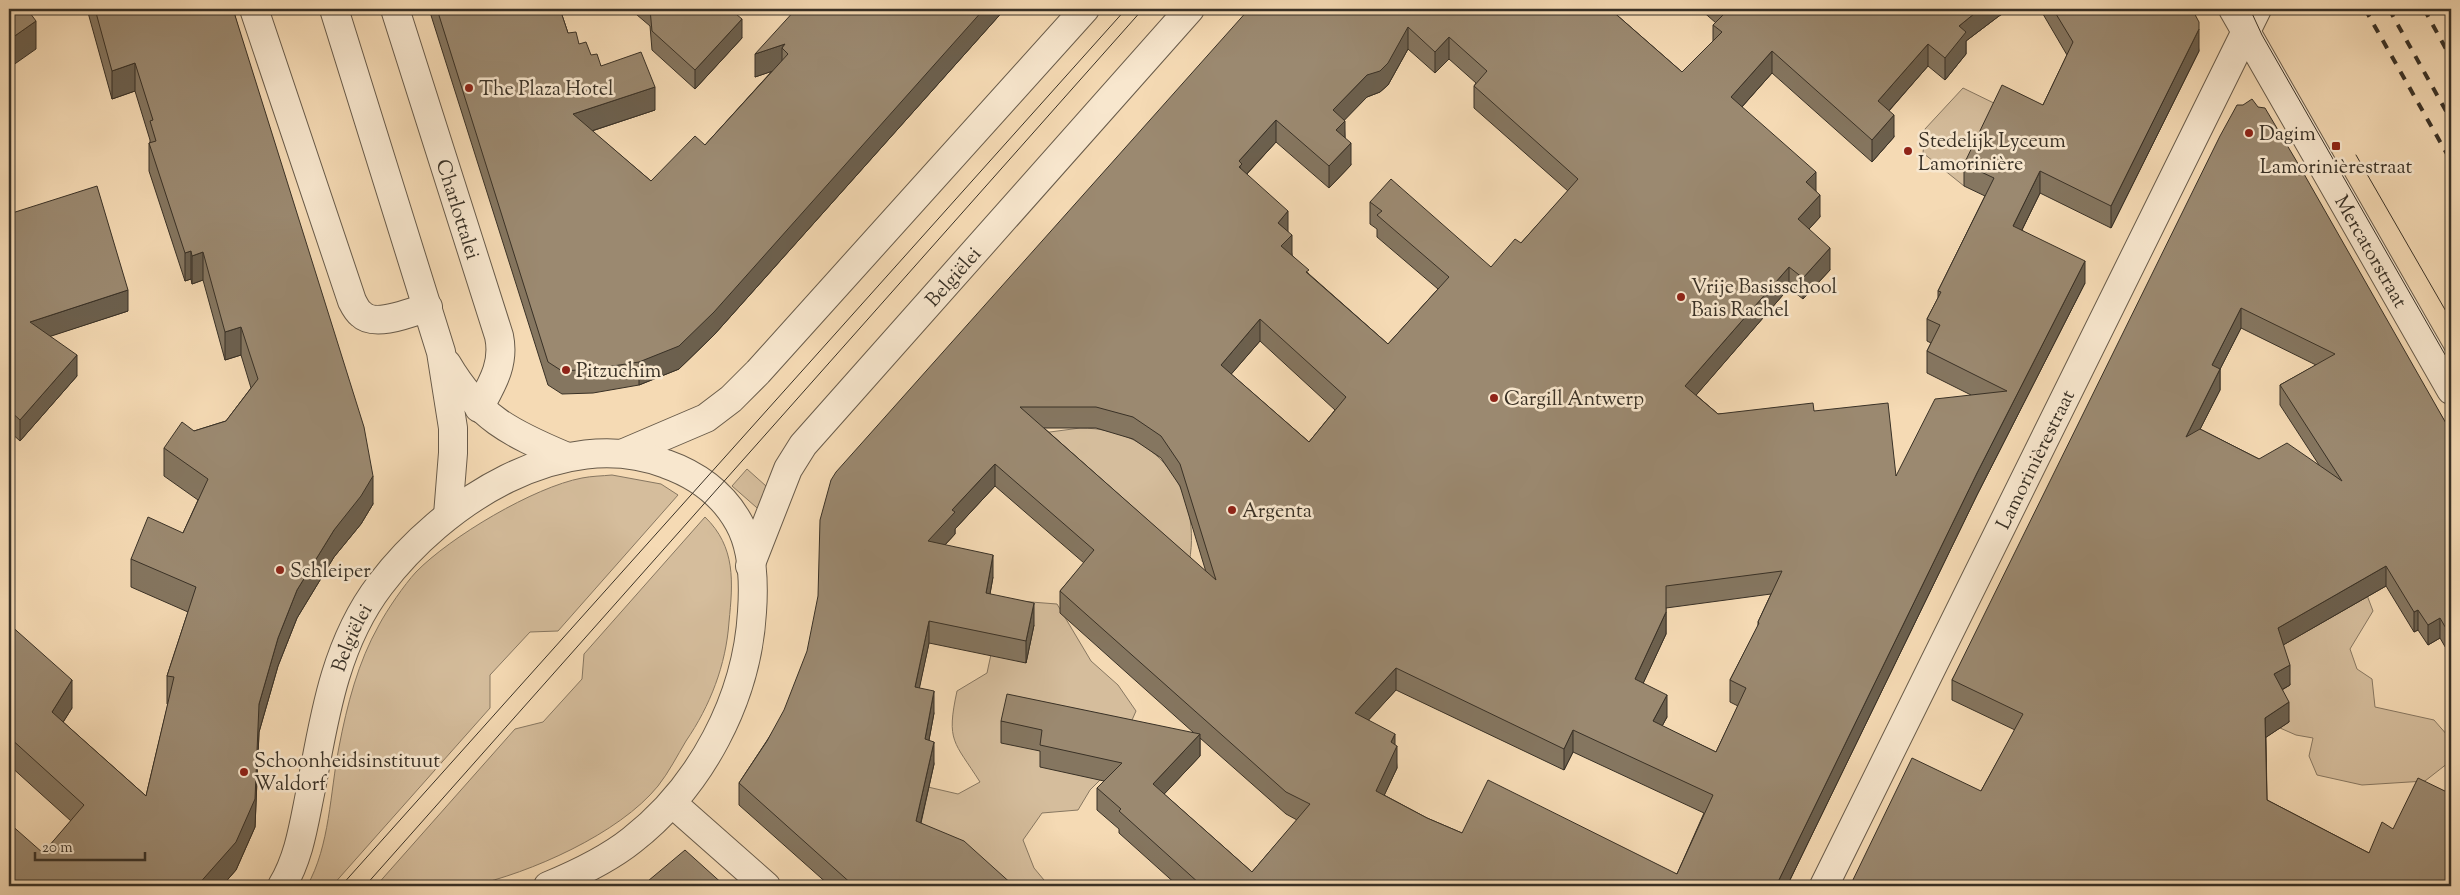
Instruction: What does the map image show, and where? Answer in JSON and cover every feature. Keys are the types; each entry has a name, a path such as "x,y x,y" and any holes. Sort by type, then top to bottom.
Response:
{"street":[{"path":"254,9 352,301 362,315 370,319 386,320 428,307"},
{"path":"334,9 441,352 452,428 452,462 448,515"},
{"name":"Charlottalei","path":"395,9 502,350 495,380 479,408"},
{"name":"Belgiëlei","path":"624,453 706,418 731,399 758,372 1085,9"},
{"name":"Belgiëlei","path":"750,566 788,469 803,446 1190,9"},
{"name":"Mercatorstraat","path":"2245,16 2451,390"},
{"name":"Lamorinièrestraat","path":"1824,886 2245,16"},
{"path":"441,352 462,390 479,408 519,437 564,456"},
{"name":"Belgiëlei","path":"282,886 290,872 300,842 324,716 332,684 344,651 363,612 379,586 414,545 448,515 481,494 525,471 564,456 624,453 654,459 682,469 710,487 728,506 741,525 748,546 753,599 751,638 740,681 720,730 697,772 672,803 632,841 581,872 548,886"},
{"path":"672,803 766,886"}],"shaded area":[{"path":"1963,88 2002,107 1964,186 1923,153 1925,129"},
{"path":"1080,428 1109,431 1134,440 1155,455 1172,473 1184,495 1190,520 1191,548 1186,576 1035,434"},
{"path":"747,469 766,486 764,514 732,486"},
{"path":"612,475 661,484 678,495 558,631 530,632 490,675 490,708 332,886 307,886 315,870 325,836 339,747 354,684 372,639 386,612 401,591 416,572 431,558 471,529 517,502 562,483 586,477"},
{"path":"705,517 715,528 722,540 730,566 731,593 727,638 720,669 709,699 695,728 658,786 641,804 621,820 597,835 572,849 520,872 467,887 376,886 515,729 543,722 582,679 584,654"},
{"path":"2365,590 2373,611 2350,649 2357,669 2372,679 2375,707 2434,720 2448,736 2448,763 2425,781 2362,785 2317,775 2309,756 2313,738 2296,735 2280,728 2275,617"},
{"path":"1018,601 1057,604 1091,661 1118,685 1136,711 1110,770 1090,790 1078,810 1042,813 1023,840 1034,868 1049,886 1002,886 895,820 915,784 958,794 980,782 958,749 955,740 952,721 957,691 987,673 993,645"}],"building":[{"path":"9,9 27,9 36,21 9,40"},
{"path":"95,9 233,9 364,427 373,476 361,496 334,530 297,590 278,638 259,704 255,799 236,842 197,886 9,886 9,823 43,853 84,805 9,737 9,624 72,680 52,712 146,796 174,677 167,676 196,587 131,559 148,517 183,533 208,479 164,448 182,422 194,431 226,421 258,379 241,327 225,332 203,252 192,256 191,251 185,253 149,143 156,141 150,121 153,120 135,63 112,71"},
{"path":"437,9 560,9 568,33 576,32 579,44 586,42 591,55 597,54 601,66 641,52 655,87 573,114 651,181 695,136 705,145 788,54 782,48 785,44 755,54 796,9 984,9 714,312 679,346 639,362 593,369 562,371 548,362"},
{"path":"650,9 730,9 742,19 695,70 652,31"},
{"path":"1249,9 1610,9 1682,72 1722,32 1713,25 1727,11 1724,9 1980,9 1959,26 1966,32 1945,58 1928,44 1878,101 1894,115 1872,140 1772,51 1731,97 1816,172 1806,182 1820,195 1798,219 1830,248 1803,278 1789,267 1685,386 1718,414 1813,403 1814,411 1888,403 1896,476 1935,399 2007,391 1927,351 1940,325 1927,319 1941,292 1938,291 1994,178 1964,164 2002,85 2043,105 2073,42 2053,9 2192,9 2199,22 2199,29 2111,206 2040,171 2013,226 2085,261 1977,473 1776,886 1198,886 1200,884 1119,811 1121,809 1097,788 1122,763 1040,745 1042,730 1001,721 1007,694 1200,734 1153,784 1252,872 1310,804 1286,792 1060,591 1094,550 995,464 952,510 955,512 928,541 993,555 986,593 1034,603 1026,641 929,621 915,687 934,691 925,739 934,742 916,821 964,841 1014,886 854,886 739,783 767,741 784,710 807,651 818,596 820,520 831,480 836,472","holes":["1408,27 1435,52 1449,37 1487,71 1474,86 1578,179 1521,243 1515,239 1491,267 1391,179 1370,202 1382,211 1377,215 1449,277 1388,344 1306,272 1309,270 1281,246 1292,235 1278,223 1288,211 1239,167 1242,164 1239,161 1276,120 1329,166 1351,143 1336,130 1345,121 1333,110 1367,75 1380,71 1388,63","1260,319 1346,397 1309,442 1221,365","1020,407 1096,407 1133,417 1161,436 1180,464 1216,580","1782,571 1759,623 1730,680 1746,688 1716,752 1653,721 1667,695 1635,679 1666,612 1666,586","1396,668 1564,749 1573,730 1713,795 1677,874 1488,780 1462,833 1427,818 1376,791 1397,746 1391,742 1395,734 1355,713"]},
{"path":"2252,99 2258,107 2265,108 2451,432 2451,637 2440,618 2428,625 2418,610 2414,612 2386,566 2278,628 2290,665 2274,674 2289,702 2265,718 2267,800 2369,853 2382,822 2393,829 2418,778 2451,794 2451,886 1850,886 1912,758 1981,791 2023,714 1952,680 2220,136 2237,105 2243,105","holes":["2241,308 2335,354 2280,385 2342,481 2287,443 2259,459 2200,429 2186,437 2220,369 2212,365"]},
{"path":"97,186 128,290 30,322 77,355 20,420 9,410 9,214"},
{"path":"685,850 725,886 641,886 648,881"}],"tram line":[{"path":"341,886 1126,9"},
{"path":"365,886 1143,9"},
{"path":"2250,9 2262,35 2451,365"},
{"path":"2356,155 2451,320"}],"railway":[{"path":"2365,9 2451,161"},
{"path":"2389,9 2451,120"},
{"path":"2424,9 2451,58"},
{"path":"2446,9 2451,17"}],"place":[{"name":"The Plaza Hotel","path":"469,88"},
{"name":"Dagim","path":"2249,133"},
{"name":"Lamorinièrestraat","path":"2336,146"},
{"name":"Stedelijk Lyceum Lamorinière","path":"1908,151"},
{"name":"Vrije Basisschool Bais Rachel","path":"1681,297"},
{"name":"Pitzuchim","path":"566,370"},
{"name":"Cargill Antwerp","path":"1494,398"},
{"name":"Argenta","path":"1232,510"},
{"name":"Schleiper","path":"280,570"},
{"name":"Schoonheidsinstituut Waldorf","path":"244,772"}]}
